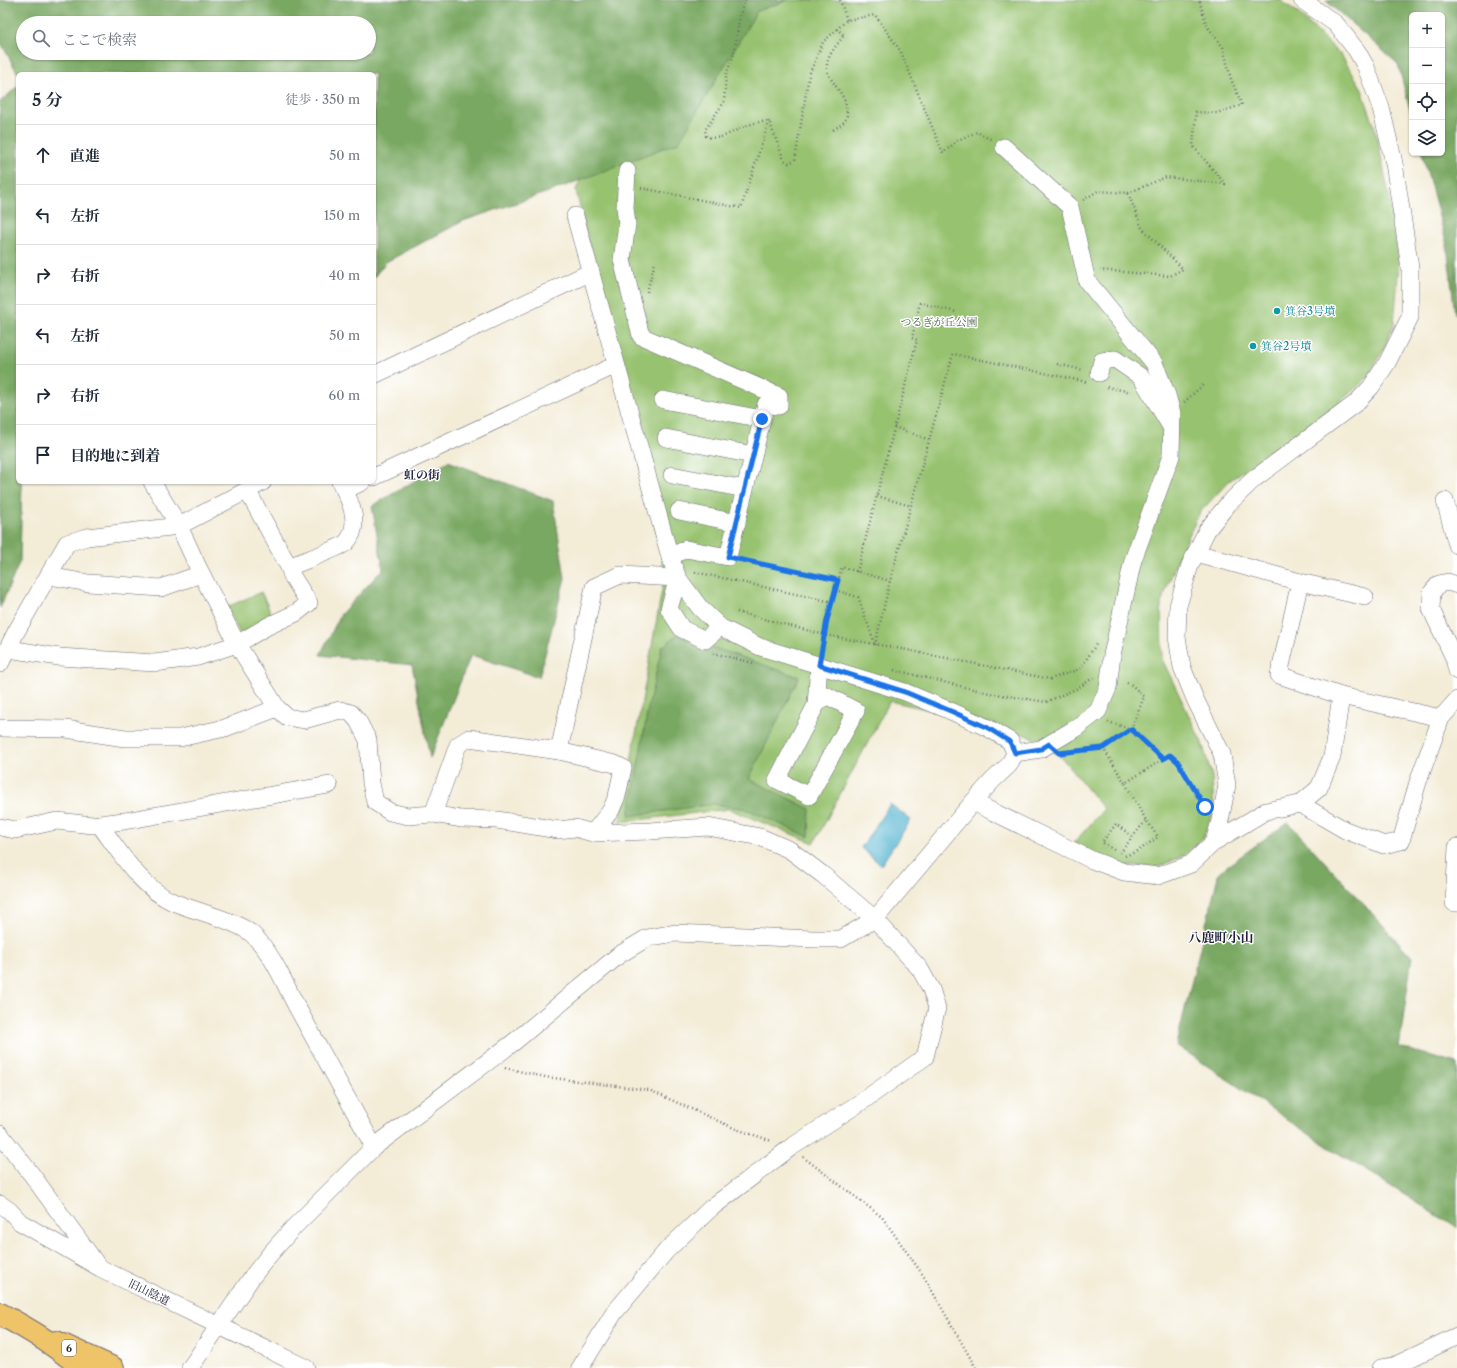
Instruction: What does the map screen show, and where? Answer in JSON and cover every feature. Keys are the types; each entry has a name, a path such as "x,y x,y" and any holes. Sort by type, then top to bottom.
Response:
{"main road":[{"path":"0,1314 51,1344 82,1368"},
{"name":"6","path":"26,1328 113,1368"}],"street":[{"path":"1214,842 1227,785 1222,754 1195,699 1182,667 1177,637 1178,606 1190,565 1207,530 1228,504 1254,479 1356,403 1371,387 1387,363 1410,317 1410,268 1394,163 1381,108 1366,67 1357,50 1336,24 1302,0"},
{"path":"1004,147 1070,207 1087,281 1154,363 1167,395 1172,420 1172,456 1133,560 1108,688 1098,711 1076,728 1041,749 1015,753"},
{"path":"627,178 625,208 627,224 622,260 641,336 779,396 779,406 766,404 728,557 686,549 674,568 669,609 682,629 706,640 720,627"},
{"path":"575,216 674,568 700,608 720,627 760,647 905,692 988,728 1010,742 1015,753"},
{"path":"376,373 591,272"},
{"path":"1097,381 1102,361 1115,359 1141,377 1151,396 1172,420"},
{"path":"376,476 616,365"},
{"path":"663,400 762,419"},
{"path":"666,438 753,455"},
{"path":"672,474 745,489"},
{"path":"153,484 179,526 201,574 237,644 276,708 287,717 304,720 340,710 351,713 358,721 368,740 371,783 375,802 390,812 408,816 433,814 461,819 497,820 558,830 576,828 593,832 650,832 708,827 760,837 790,850 875,918 920,969 931,989 937,1008 925,1057 864,1100 790,1148 711,1208 667,1250 614,1313 580,1368"},
{"path":"0,664 9,649 16,632 67,543 86,537 179,526 259,484"},
{"path":"289,567 346,543 353,529 353,512 342,486 352,484"},
{"path":"9,649 59,657 155,663 198,657 237,644 268,626 296,613 309,603 292,576 289,567 247,490"},
{"path":"1445,501 1457,545"},
{"path":"679,511 737,523"},
{"path":"1196,553 1300,582 1365,597"},
{"path":"558,751 594,587 620,575 674,568"},
{"path":"49,576 88,583 162,588 201,574"},
{"path":"1300,582 1279,674 1341,696 1441,718"},
{"path":"1457,585 1448,582 1439,584 1432,592 1431,609 1454,658 1457,671"},
{"path":"816,705 826,695 856,712 809,796 777,780 816,705 819,665"},
{"path":"973,802 1092,860 1115,860 1124,872 1158,876 1191,864 1214,842 1266,811 1300,804 1319,788 1332,757 1341,696"},
{"path":"1300,804 1351,833 1384,845 1401,841 1418,782 1441,718 1457,700"},
{"path":"0,728 66,729 125,738 180,738 225,728 276,708"},
{"path":"433,814 458,745 469,738 558,751 615,764 623,768 617,796 611,810 593,832"},
{"path":"190,1368 270,1254 293,1228 374,1147 487,1063 619,955 647,938 675,933 813,939 841,938 875,918 992,780 1009,765 1015,753"},
{"path":"0,827 15,830 57,821 92,825 124,821 329,785"},
{"path":"99,824 139,878 162,896 173,902 238,926 251,934 276,964 296,1006 374,1147"},
{"path":"1457,847 1454,904 1457,903"},
{"path":"0,1134 100,1268"},
{"name":"旧山陰道","path":"0,1204 10,1211 20,1222 100,1268 306,1368"},
{"path":"1381,1368 1394,1366 1457,1336"}],"path":[{"path":"745,0 740,15 734,54 726,75 724,102 704,130 706,136 712,138 726,135 750,124 769,120"},
{"path":"840,0 847,20"},
{"path":"1070,207 1098,191 1128,193 1166,177 1225,184 1193,146 1196,112 1217,113 1242,105 1231,79 1223,47 1207,26 1199,0"},
{"path":"769,120 784,160 789,163 795,160 809,75 823,42 847,20 874,15 900,50 944,153 958,140 977,132 1004,147"},
{"path":"833,130 846,120 848,113 846,99 829,77 826,66 831,53 844,35 837,29"},
{"path":"627,178 741,208 769,120"},
{"path":"1084,269 1170,276 1183,269 1142,228 1128,193"},
{"path":"857,572 916,340 912,338 920,303 956,312"},
{"path":"875,645 890,581 953,354 1097,381 1151,396"},
{"path":"1057,364 1097,381"},
{"path":"1172,420 1203,386"},
{"path":"894,427 930,440"},
{"path":"877,496 911,506"},
{"path":"728,557 838,580"},
{"path":"819,665 832,602 842,567 890,581"},
{"path":"674,568 832,602"},
{"path":"835,590 858,597 875,645"},
{"path":"737,612 825,635 1050,679 1080,669 1099,640"},
{"path":"888,669 989,693 1046,702 1078,688 1111,668 1144,697 1131,729 1103,748 1059,753 1049,744"},
{"path":"1090,717 1131,729 1163,759"},
{"path":"1103,748 1158,838 1138,852 1115,860"},
{"path":"1125,783 1170,755 1178,762 1205,807"},
{"path":"1115,860 1146,820"},
{"path":"1115,860 1102,842 1111,830 1116,824 1133,837"},
{"path":"487,1063 546,1077 649,1090 736,1129 790,1148 882,1217 923,1275 976,1368"}],"green space":[{"path":"0,0 788,0 757,11 679,142 557,189 463,221 386,262 376,274 376,72 17,72 0,41"},
{"name":"つるぎが丘公園","path":"677,0 1280,0 1296,11 1341,55 1361,87 1375,128 1389,195 1399,263 1394,324 1383,351 1366,379 1333,408 1229,481 1200,512 1179,556 1161,603 1162,659 1202,743 1212,776 1214,811 1203,838 1185,855 1158,867 1125,866 1072,845 1104,809 1062,758 1036,739 997,725 890,701 814,843 729,809 620,822 663,585 662,554 576,190 649,17"},
{"path":"1325,0 1457,0 1457,317 1455,315 1447,245 1423,156 1445,156 1445,12 1409,12 1409,106 1398,64"},
{"path":"16,88 16,484 22,484 20,561 0,608 0,102"},
{"path":"448,461 553,501 565,578 539,677 471,655 430,758 412,665 320,655 341,614 383,569 372,506"},
{"path":"261,592 274,619 240,634 227,607"},
{"path":"677,635 799,677 749,779 810,809 809,837 746,809 714,804 629,816 649,703 662,647"},
{"path":"1288,822 1412,957 1399,1047 1457,1063 1457,1228 1327,1146 1176,1045 1219,872"}],"water":[{"path":"890,804 911,820 881,865 861,848"}],"place":[{"name":"箕谷3号墳","path":"1277,311"},
{"name":"箕谷2号墳","path":"1253,346"}],"district":[{"name":"虹の街","path":"422,474"},
{"name":"八鹿町小山","path":"1221,937"}],"route":[{"path":"762,419 728,557 838,580 827,620 819,665 905,692 953,712 988,728 1010,742 1015,753 1041,749 1049,744 1059,753 1103,748 1131,729 1163,759 1170,755 1178,762 1205,807"}]}
